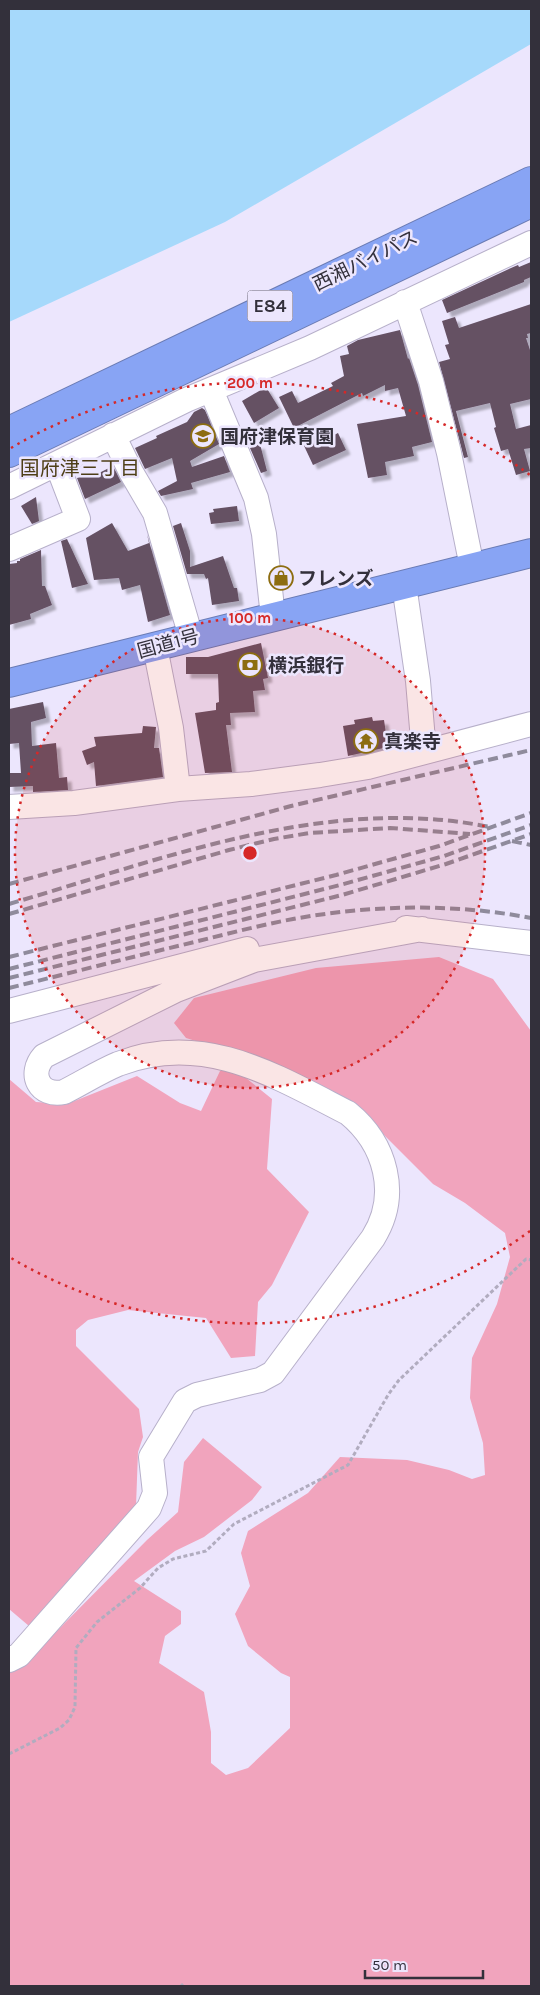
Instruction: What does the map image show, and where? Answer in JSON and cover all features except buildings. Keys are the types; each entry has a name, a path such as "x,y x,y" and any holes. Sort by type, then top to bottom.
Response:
{"highway":[{"name":"西湘バイパス","path":"9,431 527,188"},
{"name":"西湘バイパス","path":"9,454 527,188"},
{"name":"国道1号","path":"9,683 531,553"}],"street":[{"path":"9,487 113,435 211,390 310,348 531,243"},
{"path":"405,302 431,381 472,567"},
{"path":"211,390 256,498 264,534 273,617"},
{"path":"113,435 131,472 155,513 191,637"},
{"path":"9,549 78,519 57,464"},
{"path":"404,584 418,681 424,752"},
{"path":"155,647 170,728 178,789"},
{"path":"9,807 74,803 178,789 251,784 320,775 368,767 531,724"},
{"path":"9,1011 298,936 388,927 531,942"},
{"path":"9,1660 19,1655 150,1508 155,1493 151,1457 185,1401 197,1395 260,1380 274,1373 373,1238 381,1225 387,1202 387,1186 380,1152 362,1124 348,1113 248,1064 196,1053 145,1057 118,1064 64,1092 57,1093 44,1091 40,1086 37,1074 38,1065 44,1056 176,990 254,960 422,930"}],"path":[{"path":"9,1754 60,1728 69,1720 75,1708 76,1648 96,1622 140,1588 158,1568 174,1559 206,1551 234,1524 348,1465 388,1395 399,1380 526,1259 531,1260"}],"shaded area":[{"path":"439,957 493,979 531,1031 531,1986 9,1986 9,1669 41,1647 147,1540 178,1512 184,1462 203,1438 262,1487 252,1500 204,1537 175,1551 134,1581 181,1611 181,1624 165,1636 159,1663 204,1692 211,1732 211,1763 226,1775 248,1768 290,1728 290,1677 281,1673 248,1646 235,1614 250,1586 241,1553 248,1531 308,1493 340,1457 407,1460 449,1470 472,1479 485,1475 483,1443 470,1398 472,1358 497,1304 510,1257 505,1233 465,1203 433,1184 371,1122 293,1071 186,1038 174,1023 194,998 316,968"},
{"path":"236,1070 272,1099 267,1169 309,1212 272,1285 258,1302 255,1356 231,1358 206,1318 128,1310 88,1320 76,1330 76,1346 139,1409 143,1437 138,1452 136,1506 29,1626 9,1609 9,1079 36,1102 67,1104 137,1076 180,1103 201,1111 220,1071"}],"water":[{"path":"9,9 531,9 531,44 225,222 9,322"}],"railway":[{"path":"9,884 291,806 531,750"},
{"path":"9,957 336,875 439,846 531,813"},
{"path":"9,904 186,851 246,836 307,825 368,819 429,819 490,827"},
{"path":"9,969 340,885 444,856 531,825"},
{"path":"9,914 229,850 274,839 309,833 390,828 470,834"},
{"path":"9,978 342,895 446,864 531,834"},
{"path":"512,841 531,845"},
{"path":"9,988 251,928 322,914 382,909 442,908 502,913 531,918"}],"place":[{"name":"国府津保育園","path":"203,436"},
{"name":"フレンズ","path":"281,578"},
{"name":"横浜銀行","path":"250,665"},
{"name":"真楽寺","path":"366,741"}],"district":[{"name":"国府津三丁目","path":"80,468"}]}
